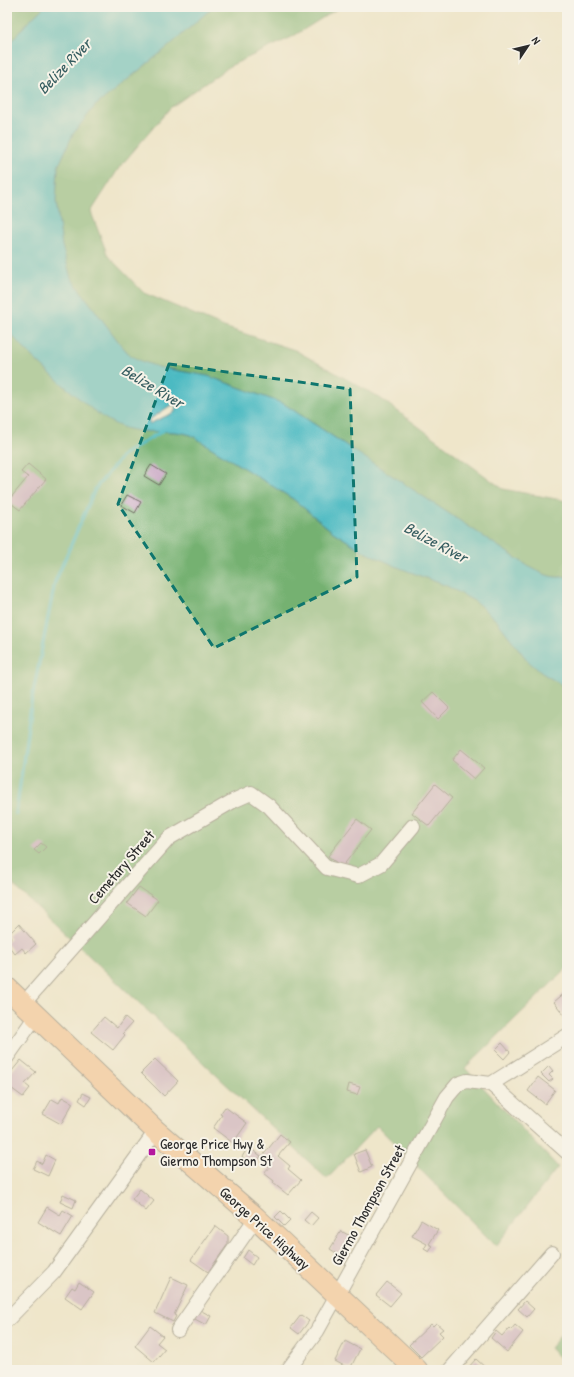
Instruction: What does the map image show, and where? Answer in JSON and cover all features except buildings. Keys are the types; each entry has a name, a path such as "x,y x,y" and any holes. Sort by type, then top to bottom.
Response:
{"highway":[{"name":"George Price Highway","path":"7,988 156,1131 256,1218 417,1370"}],"street":[{"name":"Cemetary Street","path":"29,1010 170,838 233,801 250,793 269,806 327,868 358,876 380,864 412,826"},
{"path":"7,1057 29,1010"},
{"path":"567,1036 491,1084 567,1152"},
{"name":"Gíermo Thompson Street","path":"288,1370 317,1331 447,1097 458,1084 467,1081 491,1084"},
{"path":"7,1320 54,1272 156,1131"},
{"path":"178,1330 256,1218"},
{"path":"450,1370 552,1253"},
{"path":"372,1327 384,1352 403,1370"}],"highlighted area":[{"path":"169,364 350,389 357,577 214,648 118,504"}],"green space":[{"path":"7,7 44,7 28,22 7,46"},
{"path":"213,7 340,7 292,37 230,66 170,108 119,168 91,212 108,256 144,293 224,327 295,350 380,398 503,489 567,501 567,576 551,576 528,566 284,404 208,376 158,367 130,355 71,278 62,246 56,201 58,167 73,134 95,106 169,46"},
{"path":"7,329 28,353 52,375 88,406 109,421 133,430 175,432 191,435 293,499 333,532 367,553 400,568 447,586 476,602 497,621 528,661 542,673 567,688 567,968 465,1068 558,1167 496,1246 377,1126 327,1179 7,879"},
{"path":"567,1328 567,1366 550,1348"}],"water":[{"name":"Belize River","path":"44,7 213,7 169,46 95,106 73,134 58,167 56,201 62,246 71,278 130,355 158,367 208,376 284,404 528,566 551,576 567,576 567,688 542,673 528,661 497,621 476,602 447,586 400,568 367,553 333,532 293,499 191,435 175,432 133,430 117,425 102,417 44,368 28,353 7,329 7,46 28,22","holes":["171,405 176,405 175,412 149,424 149,420"]}],"waterway":[{"path":"16,814 31,704 55,582 95,489 124,454 164,430"}],"place":[{"name":"George Price Hwy & Giermo Thompson St","path":"152,1152"}]}
